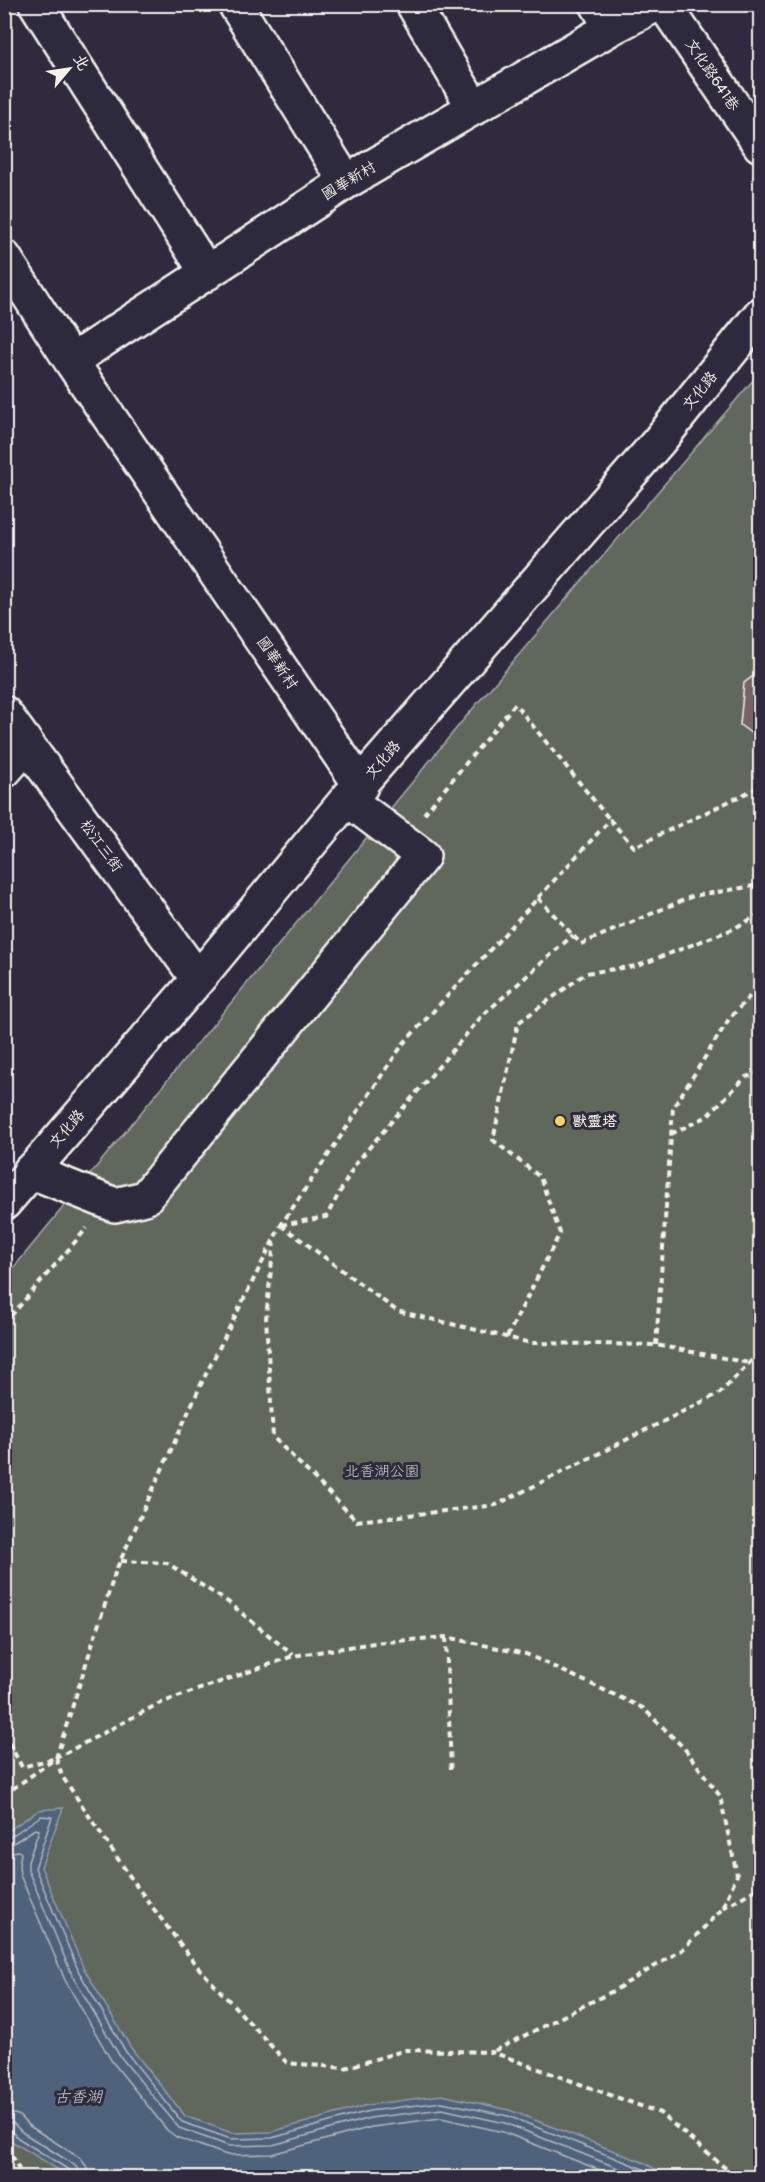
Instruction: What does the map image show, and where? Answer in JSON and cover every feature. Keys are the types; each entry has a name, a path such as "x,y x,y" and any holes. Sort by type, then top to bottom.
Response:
{"street":[{"path":"36,4 207,273"},
{"path":"235,4 346,182"},
{"path":"413,4 474,108"},
{"path":"604,16 657,4"},
{"name":"文化路641巷","path":"664,4 760,145"},
{"name":"國華新村","path":"71,361 346,182 474,108 604,16"},
{"name":"國華新村","path":"4,257 354,793 402,840 423,856 145,1198 115,1205"},
{"name":"文化路","path":"4,1203 198,979 354,793 659,441 760,315"},
{"name":"松江三街","path":"4,713 198,979"},
{"path":"4,771 27,745"},
{"path":"30,1171 115,1205"}],"path":[{"path":"402,840 515,704 634,847 757,788 760,794"},
{"path":"610,820 403,1044 281,1225 203,1380 121,1561 56,1758 62,1776 128,1874 196,1965 287,2063 345,2068 406,2050 492,2052 660,2113 737,2178"},
{"path":"538,898 581,944 693,896 760,885"},
{"path":"507,1337 560,1233 540,1177 493,1140 519,1023 586,973 637,966 734,929 760,914"},
{"path":"281,1225 326,1217 356,1163 483,1016 573,935"},
{"path":"656,1345 673,1108 729,1019 760,985"},
{"path":"672,1134 706,1117 746,1077 760,1073"},
{"path":"4,1324 92,1223 115,1205"},
{"path":"281,1225 398,1311 531,1343 656,1345 749,1364"},
{"path":"275,1238 266,1318 273,1437 357,1521 495,1505 720,1393 760,1352"},
{"path":"121,1561 166,1563 228,1602 293,1656"},
{"path":"446,1637 451,1770"},
{"path":"4,1795 56,1758 158,1704 293,1656 374,1643 446,1637 526,1654 643,1708 684,1748 720,1796 737,1875 722,1909"},
{"path":"4,1734 22,1767 56,1758"},
{"path":"492,2052 615,1990 682,1950 722,1909 760,1887"},
{"path":"4,2148 14,2159 22,2178"}],"green space":[{"name":"北香湖公園","path":"760,372 760,2177 5,2178 5,1278 464,719"}],"water":[{"name":"古香湖","path":"63,1808 41,1867 84,1969 131,2048 185,2116 232,2133 271,2132 368,2105 442,2095 509,2110 645,2163 668,2177 70,2177 13,2142 4,2132 5,1833 39,1810"}],"building":[{"path":"760,671 760,740 740,725 744,683"}],"place":[{"name":"獸靈塔","path":"560,1121"}]}
